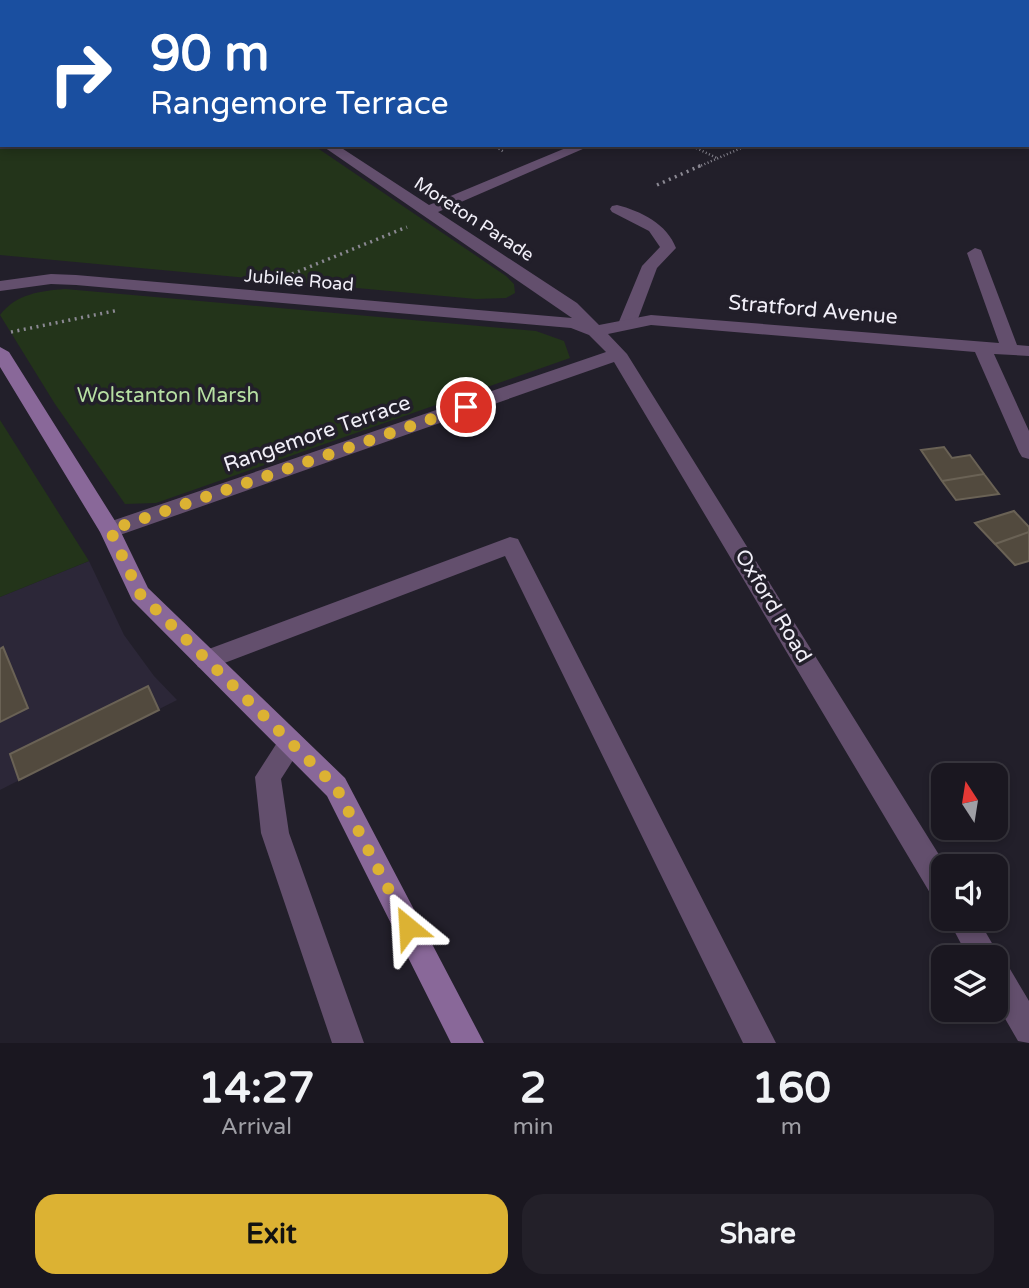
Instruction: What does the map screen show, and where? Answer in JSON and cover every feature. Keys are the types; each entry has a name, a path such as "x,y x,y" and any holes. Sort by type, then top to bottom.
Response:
{"main road":[{"path":"0,352 110,530 140,594 336,787 468,1043"}],"street":[{"name":"Moreton Parade","path":"331,147 571,307 595,331"},
{"path":"428,211 580,147"},
{"path":"617,209 658,229 666,239 668,248 650,266 627,324"},
{"path":"975,253 1010,349"},
{"name":"Jubilee Road","path":"0,286 32,280 76,280 574,323 595,331"},
{"name":"Stratford Avenue","path":"595,331 651,320 1029,351"},
{"name":"Oxford Road","path":"595,331 618,354 931,868"},
{"path":"982,347 1029,452"},
{"name":"Rangemore Terrace","path":"110,530 618,354"},
{"path":"206,660 510,545 760,1043"},
{"path":"290,743 268,777 275,833 348,1043"},
{"path":"1008,995 1029,1030"}],"path":[{"path":"695,147 718,159"},
{"path":"657,186 744,147"},
{"path":"11,322 24,342"}],"shaded area":[{"path":"89,561 124,635 154,676 177,700 0,790 0,597"}],"green space":[{"path":"0,147 316,147 506,276 514,284 515,293 506,298 476,299 0,255"},
{"name":"Wolstanton Marsh","path":"65,289 536,331 564,341 570,358 156,503 125,504 55,404 0,315 21,298"},
{"path":"0,420 89,561 0,597"}],"building":[{"path":"944,447 952,458 970,455 984,474 942,481 921,450"},
{"path":"984,474 999,494 956,500 942,481"},
{"path":"1014,511 1029,527 1029,532 995,544 975,523"},
{"path":"1029,532 1029,561 1015,565 995,544"},
{"path":"3,647 28,708 0,722 0,649"},
{"path":"148,686 159,710 19,780 10,754"}],"route":[{"path":"408,927 336,787 140,594 110,530 466,407"}]}
